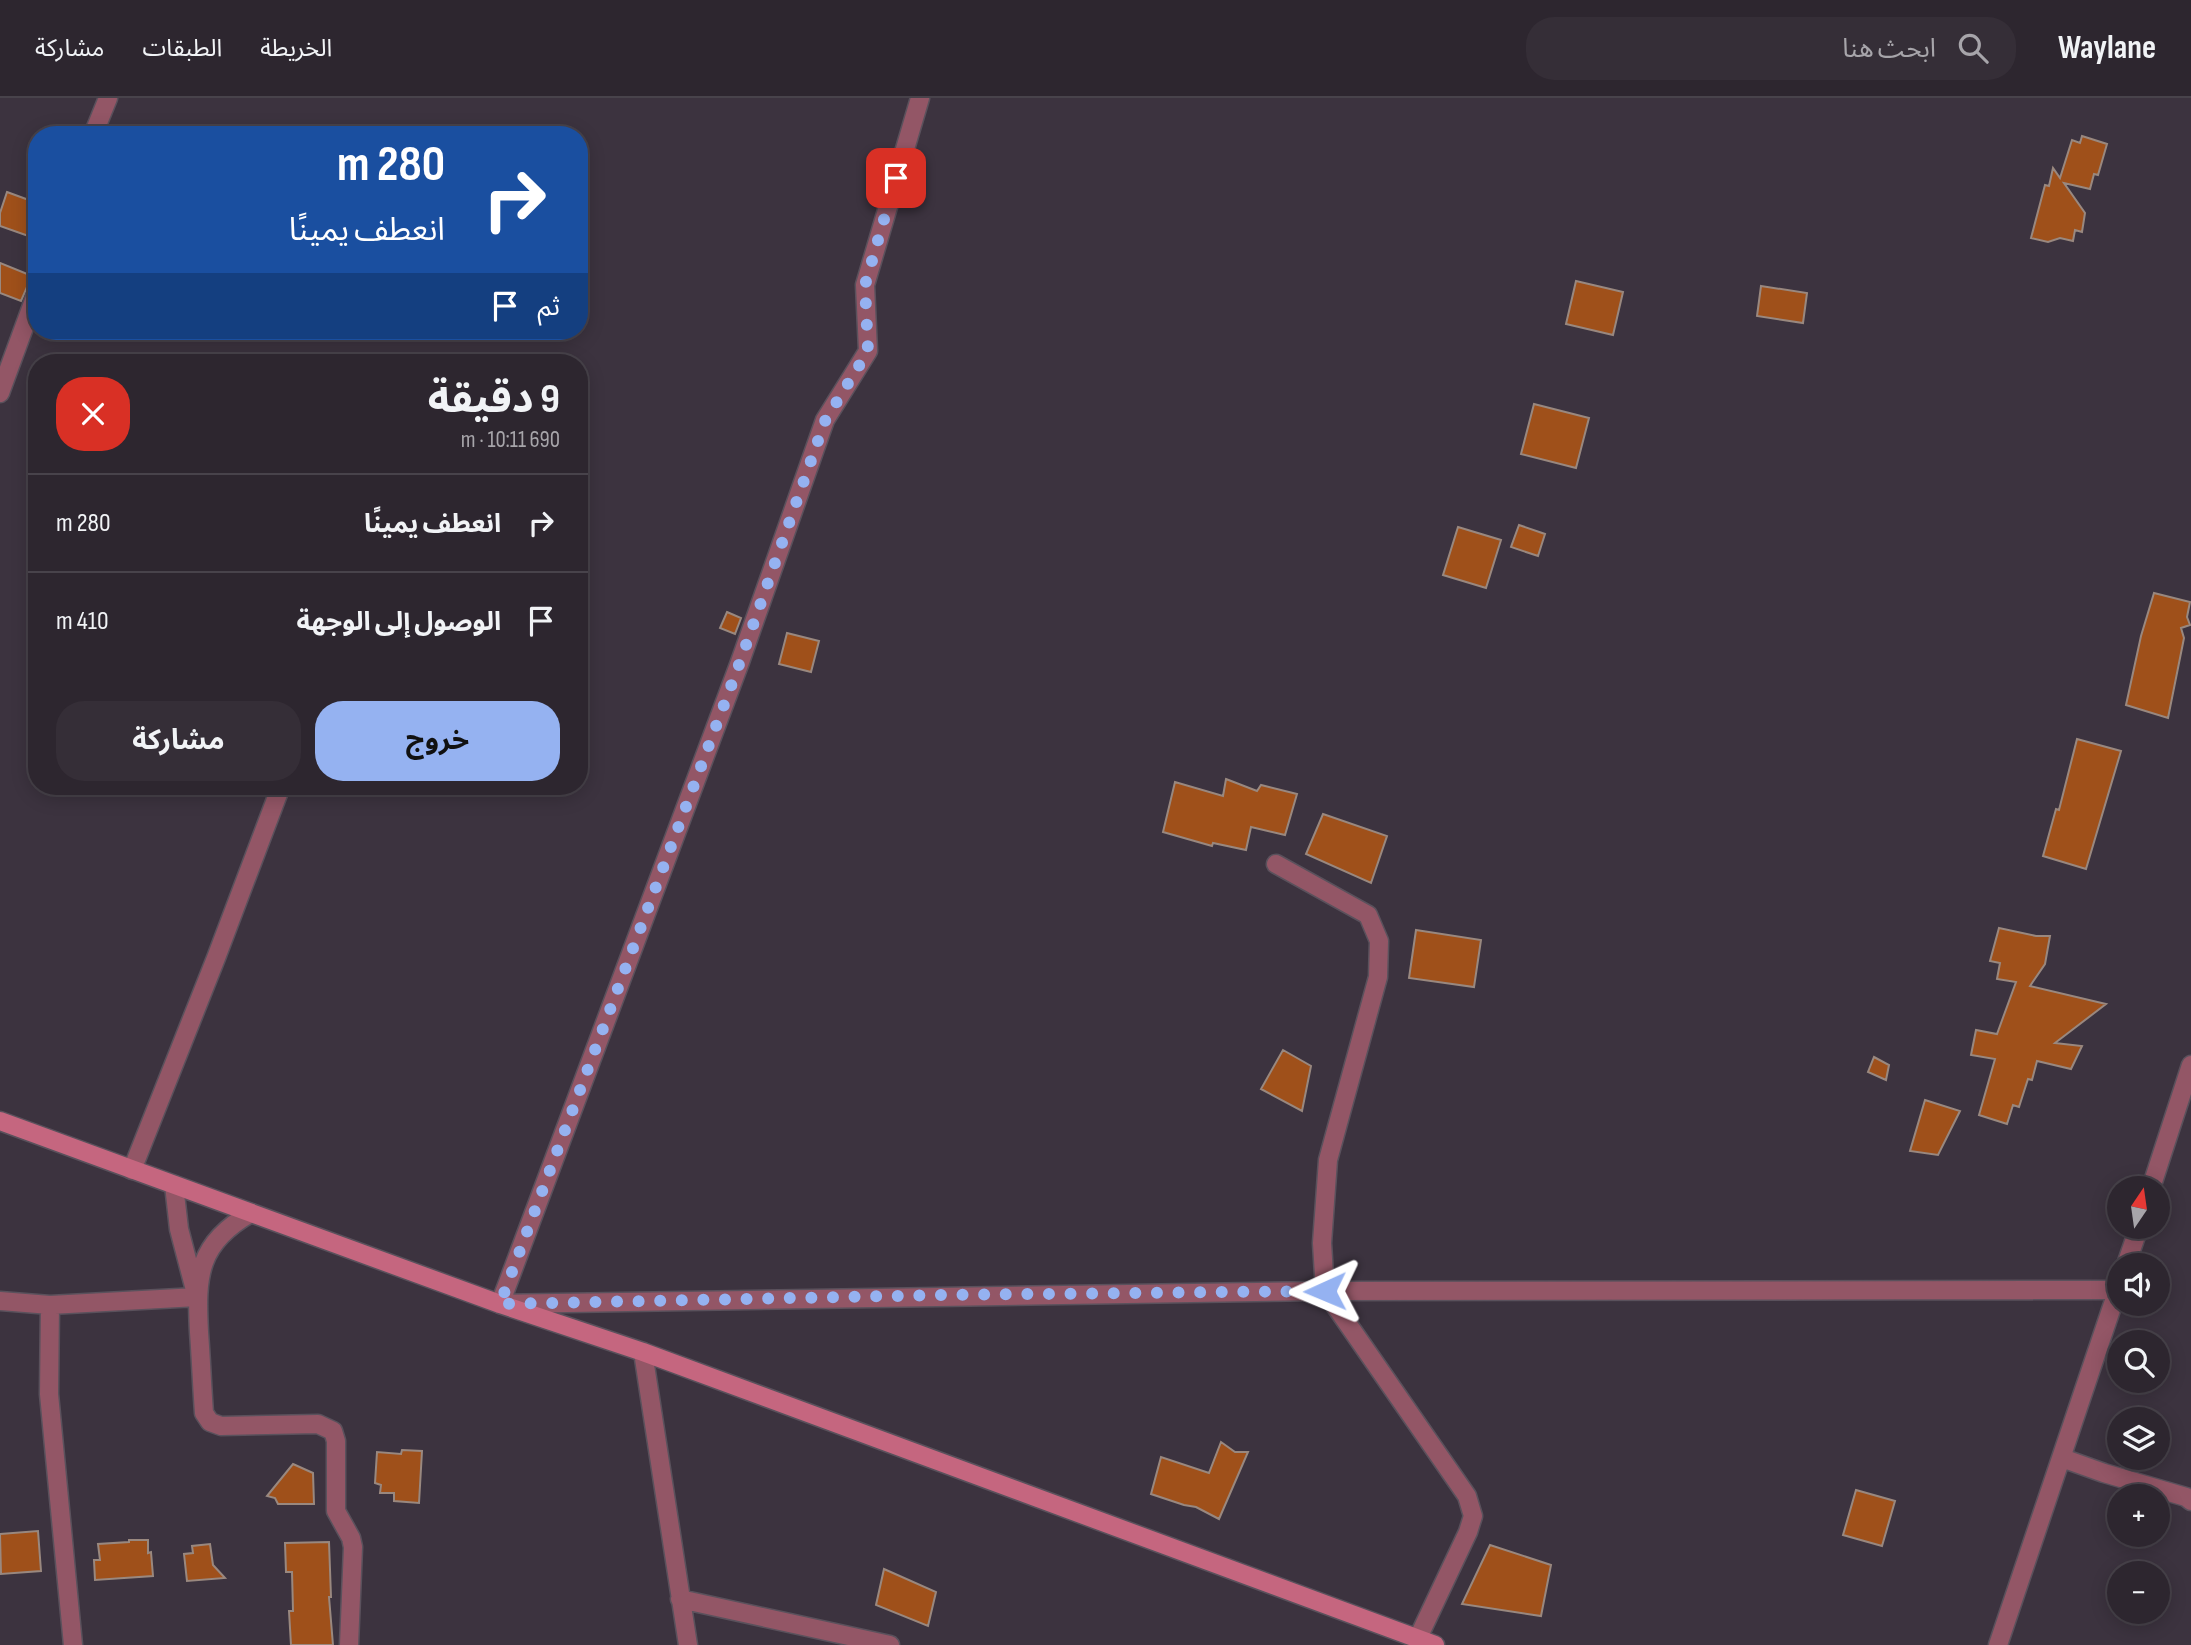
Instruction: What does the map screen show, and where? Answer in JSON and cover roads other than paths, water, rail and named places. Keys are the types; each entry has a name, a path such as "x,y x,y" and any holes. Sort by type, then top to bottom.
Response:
{"street":[{"path":"97,126 108,98"},
{"path":"500,1304 740,662 825,421 868,351 865,285 920,98"},
{"path":"0,393 28,317"},
{"path":"132,1170 278,795"},
{"path":"1276,864 1368,915 1379,941 1378,977 1328,1160 1322,1243 1325,1291 1467,1496 1473,1516 1418,1639"},
{"path":"2155,1176 2191,1065"},
{"path":"0,1121 500,1304 643,1352 1435,1645"},
{"path":"174,1185 184,1252 197,1297"},
{"path":"251,1213 225,1231 205,1255 198,1276 204,1413 210,1422 222,1426 318,1424 329,1427 335,1436 336,1511 353,1547 349,1645"},
{"path":"500,1304 1325,1291 2107,1288"},
{"path":"0,1301 50,1305 197,1297"},
{"path":"50,1305 49,1394 73,1645"},
{"path":"1998,1645 2110,1316"},
{"path":"643,1352 688,1645"},
{"path":"2062,1458 2186,1497 2191,1501"},
{"path":"680,1599 890,1645"}]}
